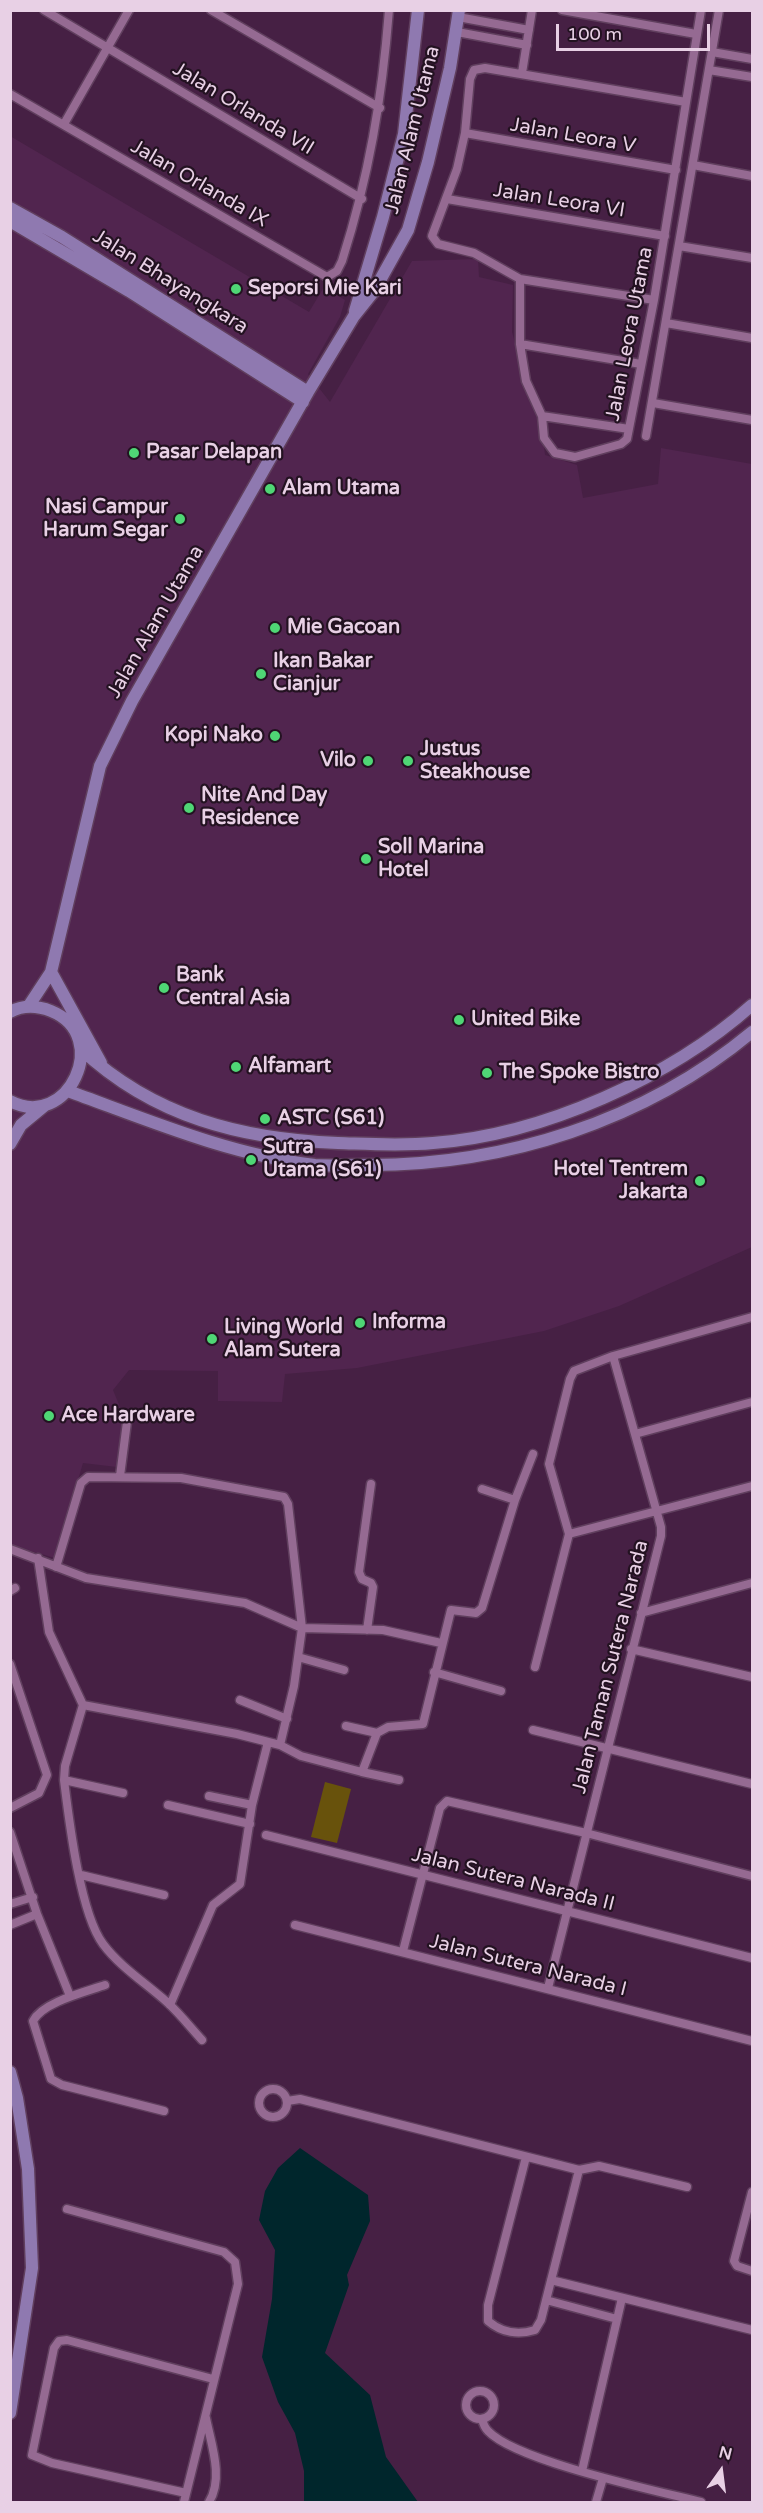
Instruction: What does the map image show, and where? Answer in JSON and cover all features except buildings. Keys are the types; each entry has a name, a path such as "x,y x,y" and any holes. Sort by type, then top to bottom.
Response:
{"main road":[{"name":"Jalan Alam Utama","path":"354,316 404,134 418,10"},
{"name":"Jalan Alam Utama","path":"28,1007 51,972 100,766 132,701 305,397 354,316 374,291 410,224 431,152 459,14"},
{"name":"Jalan Bhayangkara","path":"10,208 62,237 305,397"},
{"name":"Jalan Bhayangkara","path":"10,221 305,397"},
{"path":"51,972 105,1071"},
{"path":"10,1012 28,1007 57,1013 68,1023 81,1049 105,1071 136,1093 222,1128 271,1138 309,1142 392,1145 435,1143 490,1134 547,1118 621,1090 677,1062 726,1028 753,1005"},
{"path":"68,1091 193,1137 248,1152 315,1165 413,1166 484,1156 540,1143 624,1112 677,1084 753,1032"},
{"path":"11,1137 31,1115 68,1091 79,1071 81,1049"},
{"path":"10,1101 31,1106 47,1104"},
{"path":"10,2072 17,2098 28,2169 32,2268 10,2413"}],"street":[{"name":"Jalan Orlanda VII","path":"44,10 362,199"},
{"path":"64,124 129,10"},
{"path":"211,10 380,108"},
{"path":"362,199 380,108 389,10"},
{"path":"522,73 532,10"},
{"path":"562,10 696,34"},
{"name":"Jalan Leora Utama","path":"520,279 520,344 526,381 543,416 544,438 549,447 565,456 575,457 621,444 627,439 654,300 701,10"},
{"path":"646,436 719,10"},
{"path":"459,14 529,30"},
{"path":"457,32 527,45"},
{"path":"712,52 753,59"},
{"path":"654,300 520,279 474,253 438,244 432,236 447,199 465,134 470,79 474,70 485,68 522,73 686,102"},
{"path":"709,70 753,77"},
{"name":"Jalan Orlanda IX","path":"10,93 327,277 337,270 362,199"},
{"name":"Jalan Leora V","path":"465,134 676,170"},
{"path":"693,165 753,176"},
{"name":"Jalan Leora VI","path":"447,199 665,236"},
{"path":"679,246 753,258"},
{"path":"666,323 753,338"},
{"path":"520,344 641,364"},
{"path":"653,403 753,420"},
{"path":"543,416 629,429"},
{"path":"535,1667 569,1534 550,1472 550,1454 574,1371 613,1356 753,1317"},
{"name":"Jalan Taman Sutera Narada","path":"548,1988 661,1536 613,1356"},
{"path":"635,1434 753,1402"},
{"path":"120,1476 127,1422"},
{"path":"362,1772 377,1733 388,1727 423,1724 441,1643 451,1610 476,1613 482,1608 515,1500 533,1454"},
{"path":"56,1567 81,1483 88,1477 181,1478 284,1497 288,1504 302,1628 287,1719 280,1745"},
{"path":"367,1630 373,1587 371,1583 362,1579 359,1572 371,1484"},
{"path":"569,1534 753,1486"},
{"path":"482,1489 515,1500"},
{"path":"10,1549 87,1578 245,1603 302,1628 394,1632 441,1643"},
{"path":"38,1558 50,1632 82,1706 65,1766 64,1780 70,1828 91,1923 103,1944 170,2005 202,2040"},
{"path":"640,1613 753,1583"},
{"path":"631,1649 753,1677"},
{"path":"298,1657 344,1670"},
{"path":"10,1664 47,1775 42,1791 10,1808"},
{"path":"434,1672 501,1691"},
{"path":"240,1700 287,1719"},
{"path":"82,1706 197,1725 280,1745 301,1756 399,1780"},
{"path":"346,1726 377,1733"},
{"path":"533,1730 753,1784"},
{"path":"170,2005 213,1905 240,1884 252,1805 268,1742"},
{"path":"64,1780 123,1793"},
{"path":"209,1796 252,1805"},
{"path":"403,1951 422,1873 444,1802 586,1833 753,1876"},
{"path":"168,1805 250,1824"},
{"path":"10,1832 38,1914 70,1996"},
{"name":"Jalan Sutera Narada II","path":"266,1835 753,1958"},
{"path":"81,1875 164,1895"},
{"path":"10,1904 33,1897"},
{"path":"10,1924 38,1914"},
{"name":"Jalan Sutera Narada I","path":"295,1925 753,2041"},
{"path":"105,1985 70,1996 37,2013 33,2021 51,2079 62,2085 164,2111"},
{"path":"287,2101 300,2099 579,2170 599,2166 687,2187"},
{"path":"526,2157 488,2305 488,2322 497,2328 523,2334 535,2330 546,2300 579,2170"},
{"path":"753,2192 734,2261 737,2266 753,2271"},
{"path":"67,2208 224,2252 235,2262 238,2284 184,2502"},
{"path":"551,2280 753,2330"},
{"path":"582,2471 622,2298"},
{"path":"546,2300 617,2319"},
{"path":"186,2493 51,2463 32,2455 54,2348 62,2340 213,2379"},
{"path":"205,2413 216,2467 216,2483 208,2502"},
{"path":"482,2419 486,2430 498,2439 534,2455 603,2478 702,2502"},
{"path":"596,2502 603,2478"}],"shaded area":[{"path":"10,136 309,312 324,287 345,300 340,317 308,374 330,402 412,261 478,259 479,277 513,285 512,332 530,400 539,404 545,455 577,465 583,498 658,484 661,448 752,464 752,1247 619,1306 544,1331 357,1368 285,1374 282,1402 218,1401 218,1371 129,1370 113,1390 124,1417 117,1467 83,1463 55,1558 10,1545"},
{"path":"325,1782 351,1789 337,1843 311,1837"},
{"path":"300,2148 368,2195 370,2221 347,2275 349,2285 325,2353 370,2395 386,2457 418,2502 304,2502 304,2471 295,2433 278,2402 262,2357 272,2299 275,2250 259,2220 265,2191 278,2168"}],"place":[{"name":"Seporsi Mie Kari","path":"236,289"},
{"name":"Pasar Delapan","path":"134,453"},
{"name":"Alam Utama","path":"270,489"},
{"name":"Nasi Campur Harum Segar","path":"180,519"},
{"name":"Mie Gacoan","path":"275,628"},
{"name":"Ikan Bakar Cianjur","path":"261,674"},
{"name":"Kopi Nako","path":"275,736"},
{"name":"Vilo","path":"368,761"},
{"name":"Justus Steakhouse","path":"408,761"},
{"name":"Nite And Day Residence","path":"189,808"},
{"name":"Soll Marina Hotel","path":"366,859"},
{"name":"Bank Central Asia","path":"164,988"},
{"name":"United Bike","path":"459,1020"},
{"name":"Alfamart","path":"236,1067"},
{"name":"The Spoke Bistro","path":"487,1073"},
{"name":"ASTC (S61)","path":"265,1119"},
{"name":"Sutra Utama (S61)","path":"251,1160"},
{"name":"Hotel Tentrem Jakarta","path":"700,1181"},
{"name":"Informa","path":"360,1323"},
{"name":"Living World Alam Sutera","path":"212,1339"},
{"name":"Ace Hardware","path":"49,1416"}]}
